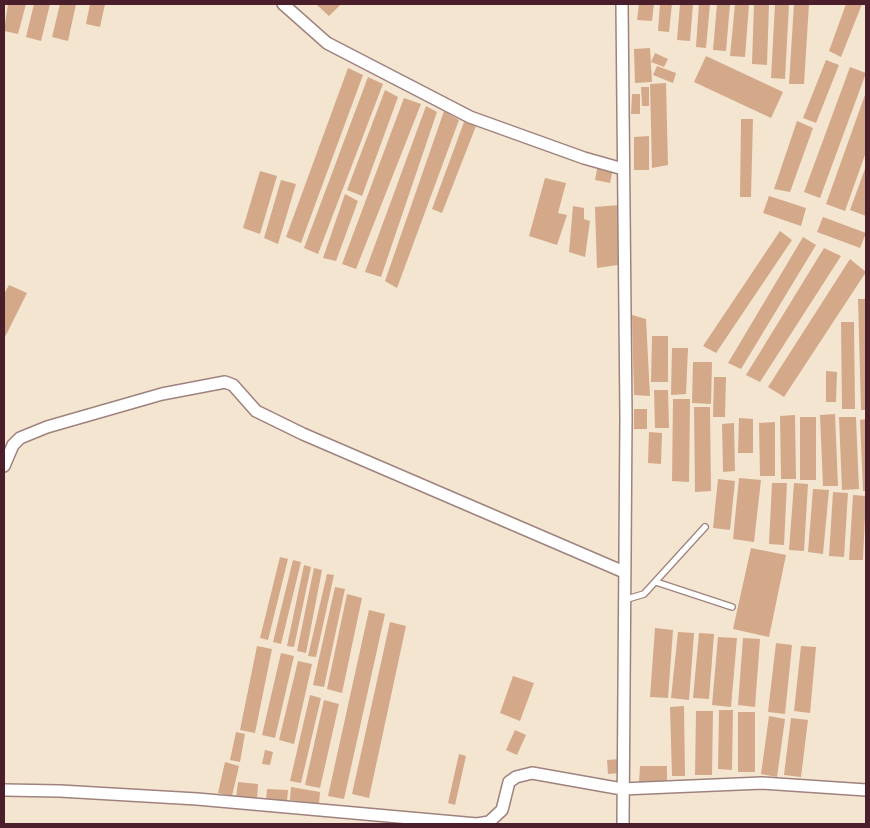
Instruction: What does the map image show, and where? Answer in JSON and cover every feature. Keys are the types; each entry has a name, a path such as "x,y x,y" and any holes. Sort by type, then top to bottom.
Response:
{"street":[{"path":"284,4 327,43 470,117 584,158 623,169"},
{"path":"622,4 626,418 623,824"},
{"path":"4,466 13,445 20,438 47,427 162,394 225,382 233,385 240,391 256,411 303,434 624,572"},
{"path":"4,790 60,791 197,799 477,824 489,822 498,816 502,810 509,782 523,774 532,773 622,789 762,783 866,790"}],"lane":[{"path":"624,600 640,597 656,582 705,527"},
{"path":"656,582 695,593 732,607"}],"building":[{"path":"8,4 26,4 18,34 4,31"},
{"path":"34,4 50,4 41,41 26,37"},
{"path":"60,4 76,4 68,41 52,37"},
{"path":"90,4 105,4 100,27 86,24"},
{"path":"316,4 341,4 329,16"},
{"path":"639,4 654,4 652,21 637,20"},
{"path":"660,4 672,4 669,32 658,31"},
{"path":"680,4 693,4 690,41 677,40"},
{"path":"699,4 710,4 706,48 696,47"},
{"path":"717,4 730,4 726,51 713,50"},
{"path":"735,4 749,4 745,57 730,56"},
{"path":"754,4 769,4 767,65 752,64"},
{"path":"775,4 789,4 785,79 771,78"},
{"path":"794,4 809,4 804,84 789,84"},
{"path":"846,4 862,4 841,57 829,51"},
{"path":"650,48 652,82 635,83 634,49"},
{"path":"655,53 668,59 664,67 651,62"},
{"path":"706,56 783,92 771,118 694,82"},
{"path":"826,60 839,65 816,123 803,118"},
{"path":"657,66 676,73 673,83 653,75"},
{"path":"850,67 866,73 820,198 804,192"},
{"path":"348,68 363,75 301,243 286,237"},
{"path":"368,77 383,84 318,254 304,248"},
{"path":"666,83 668,165 652,168 650,84"},
{"path":"641,87 649,87 649,106 642,106"},
{"path":"385,90 398,97 362,196 347,190"},
{"path":"866,92 866,152 845,211 826,204"},
{"path":"632,94 640,94 640,114 631,114"},
{"path":"404,98 421,104 356,269 342,264"},
{"path":"426,106 437,112 381,277 365,272"},
{"path":"444,111 459,120 397,288 385,281"},
{"path":"741,119 753,119 751,197 740,197"},
{"path":"797,121 813,128 790,192 774,189"},
{"path":"464,122 476,126 442,213 432,209"},
{"path":"649,136 649,170 634,170 634,137"},
{"path":"598,164 613,169 610,183 595,180"},
{"path":"866,166 866,216 850,210"},
{"path":"260,171 277,176 260,234 243,228"},
{"path":"545,178 566,183 558,213 567,215 557,245 529,236"},
{"path":"281,180 296,184 278,244 264,238"},
{"path":"345,194 358,201 336,261 323,258"},
{"path":"769,196 806,208 801,226 763,213"},
{"path":"619,205 618,265 597,268 595,207"},
{"path":"573,206 584,208 584,219 590,221 585,257 569,252"},
{"path":"823,217 866,233 860,248 817,232"},
{"path":"780,231 792,240 716,353 703,346"},
{"path":"803,237 816,245 741,369 728,363"},
{"path":"824,248 841,256 760,382 746,375"},
{"path":"850,259 866,272 784,397 768,387"},
{"path":"9,285 27,293 4,339 4,294"},
{"path":"858,299 866,299 866,410 861,410"},
{"path":"632,315 646,319 650,396 634,395"},
{"path":"841,322 854,322 855,409 842,409"},
{"path":"652,336 668,336 668,382 651,382"},
{"path":"672,348 688,348 686,394 671,395"},
{"path":"693,362 712,362 711,404 692,403"},
{"path":"826,371 837,372 836,402 826,402"},
{"path":"714,377 726,377 725,417 713,417"},
{"path":"654,390 668,390 669,428 655,428"},
{"path":"673,399 690,399 689,482 672,481"},
{"path":"694,407 710,407 711,491 695,492"},
{"path":"634,409 647,409 647,429 634,429"},
{"path":"835,414 838,486 823,486 820,415"},
{"path":"795,415 796,479 781,479 780,416"},
{"path":"800,417 816,417 816,480 800,480"},
{"path":"839,417 856,417 859,489 842,490"},
{"path":"739,418 753,419 753,453 738,453"},
{"path":"866,419 866,491 863,491 860,420"},
{"path":"775,422 775,476 760,476 759,423"},
{"path":"734,423 735,471 723,472 722,424"},
{"path":"649,432 662,433 661,464 648,463"},
{"path":"739,478 761,480 754,542 733,539"},
{"path":"718,479 735,481 730,530 713,528"},
{"path":"772,483 787,483 784,545 769,544"},
{"path":"794,483 808,484 804,551 789,550"},
{"path":"813,489 829,490 823,554 808,552"},
{"path":"833,492 848,493 844,557 829,556"},
{"path":"853,495 866,496 863,560 849,560"},
{"path":"751,548 786,555 769,637 733,629"},
{"path":"280,557 288,559 268,640 260,638"},
{"path":"293,560 301,562 281,644 273,642"},
{"path":"304,565 311,567 294,647 287,646"},
{"path":"314,568 322,570 306,653 297,651"},
{"path":"327,574 334,575 316,657 308,656"},
{"path":"335,587 345,589 324,687 313,685"},
{"path":"347,594 362,598 342,693 327,689"},
{"path":"369,610 385,614 344,799 328,796"},
{"path":"390,622 406,626 369,798 352,794"},
{"path":"655,628 673,630 668,698 650,697"},
{"path":"678,632 694,633 689,700 671,698"},
{"path":"699,633 714,634 709,699 693,698"},
{"path":"718,637 737,638 731,707 712,705"},
{"path":"743,638 760,639 755,707 738,705"},
{"path":"776,643 792,645 785,714 768,712"},
{"path":"257,646 272,649 255,733 240,730"},
{"path":"801,646 816,647 810,713 794,711"},
{"path":"281,653 294,656 275,738 262,735"},
{"path":"298,661 312,664 294,744 279,740"},
{"path":"513,676 534,683 520,721 500,713"},
{"path":"310,695 321,698 301,783 290,781"},
{"path":"324,700 339,704 320,788 305,785"},
{"path":"684,706 685,776 672,776 670,707"},
{"path":"719,710 733,710 732,770 718,769"},
{"path":"696,711 713,711 712,775 695,775"},
{"path":"738,712 755,712 755,772 738,772"},
{"path":"769,716 785,719 777,777 761,774"},
{"path":"791,718 808,720 801,777 784,775"},
{"path":"515,730 526,735 517,755 506,750"},
{"path":"236,732 245,734 240,762 230,760"},
{"path":"265,750 273,752 270,765 262,764"},
{"path":"459,754 466,756 455,805 448,803"},
{"path":"620,759 620,773 608,774 607,760"},
{"path":"225,762 239,766 232,796 218,793"},
{"path":"640,766 667,766 667,783 639,783"},
{"path":"238,782 258,784 257,799 236,798"},
{"path":"291,787 320,792 319,804 290,800"},
{"path":"267,789 288,790 287,801 266,800"}]}
